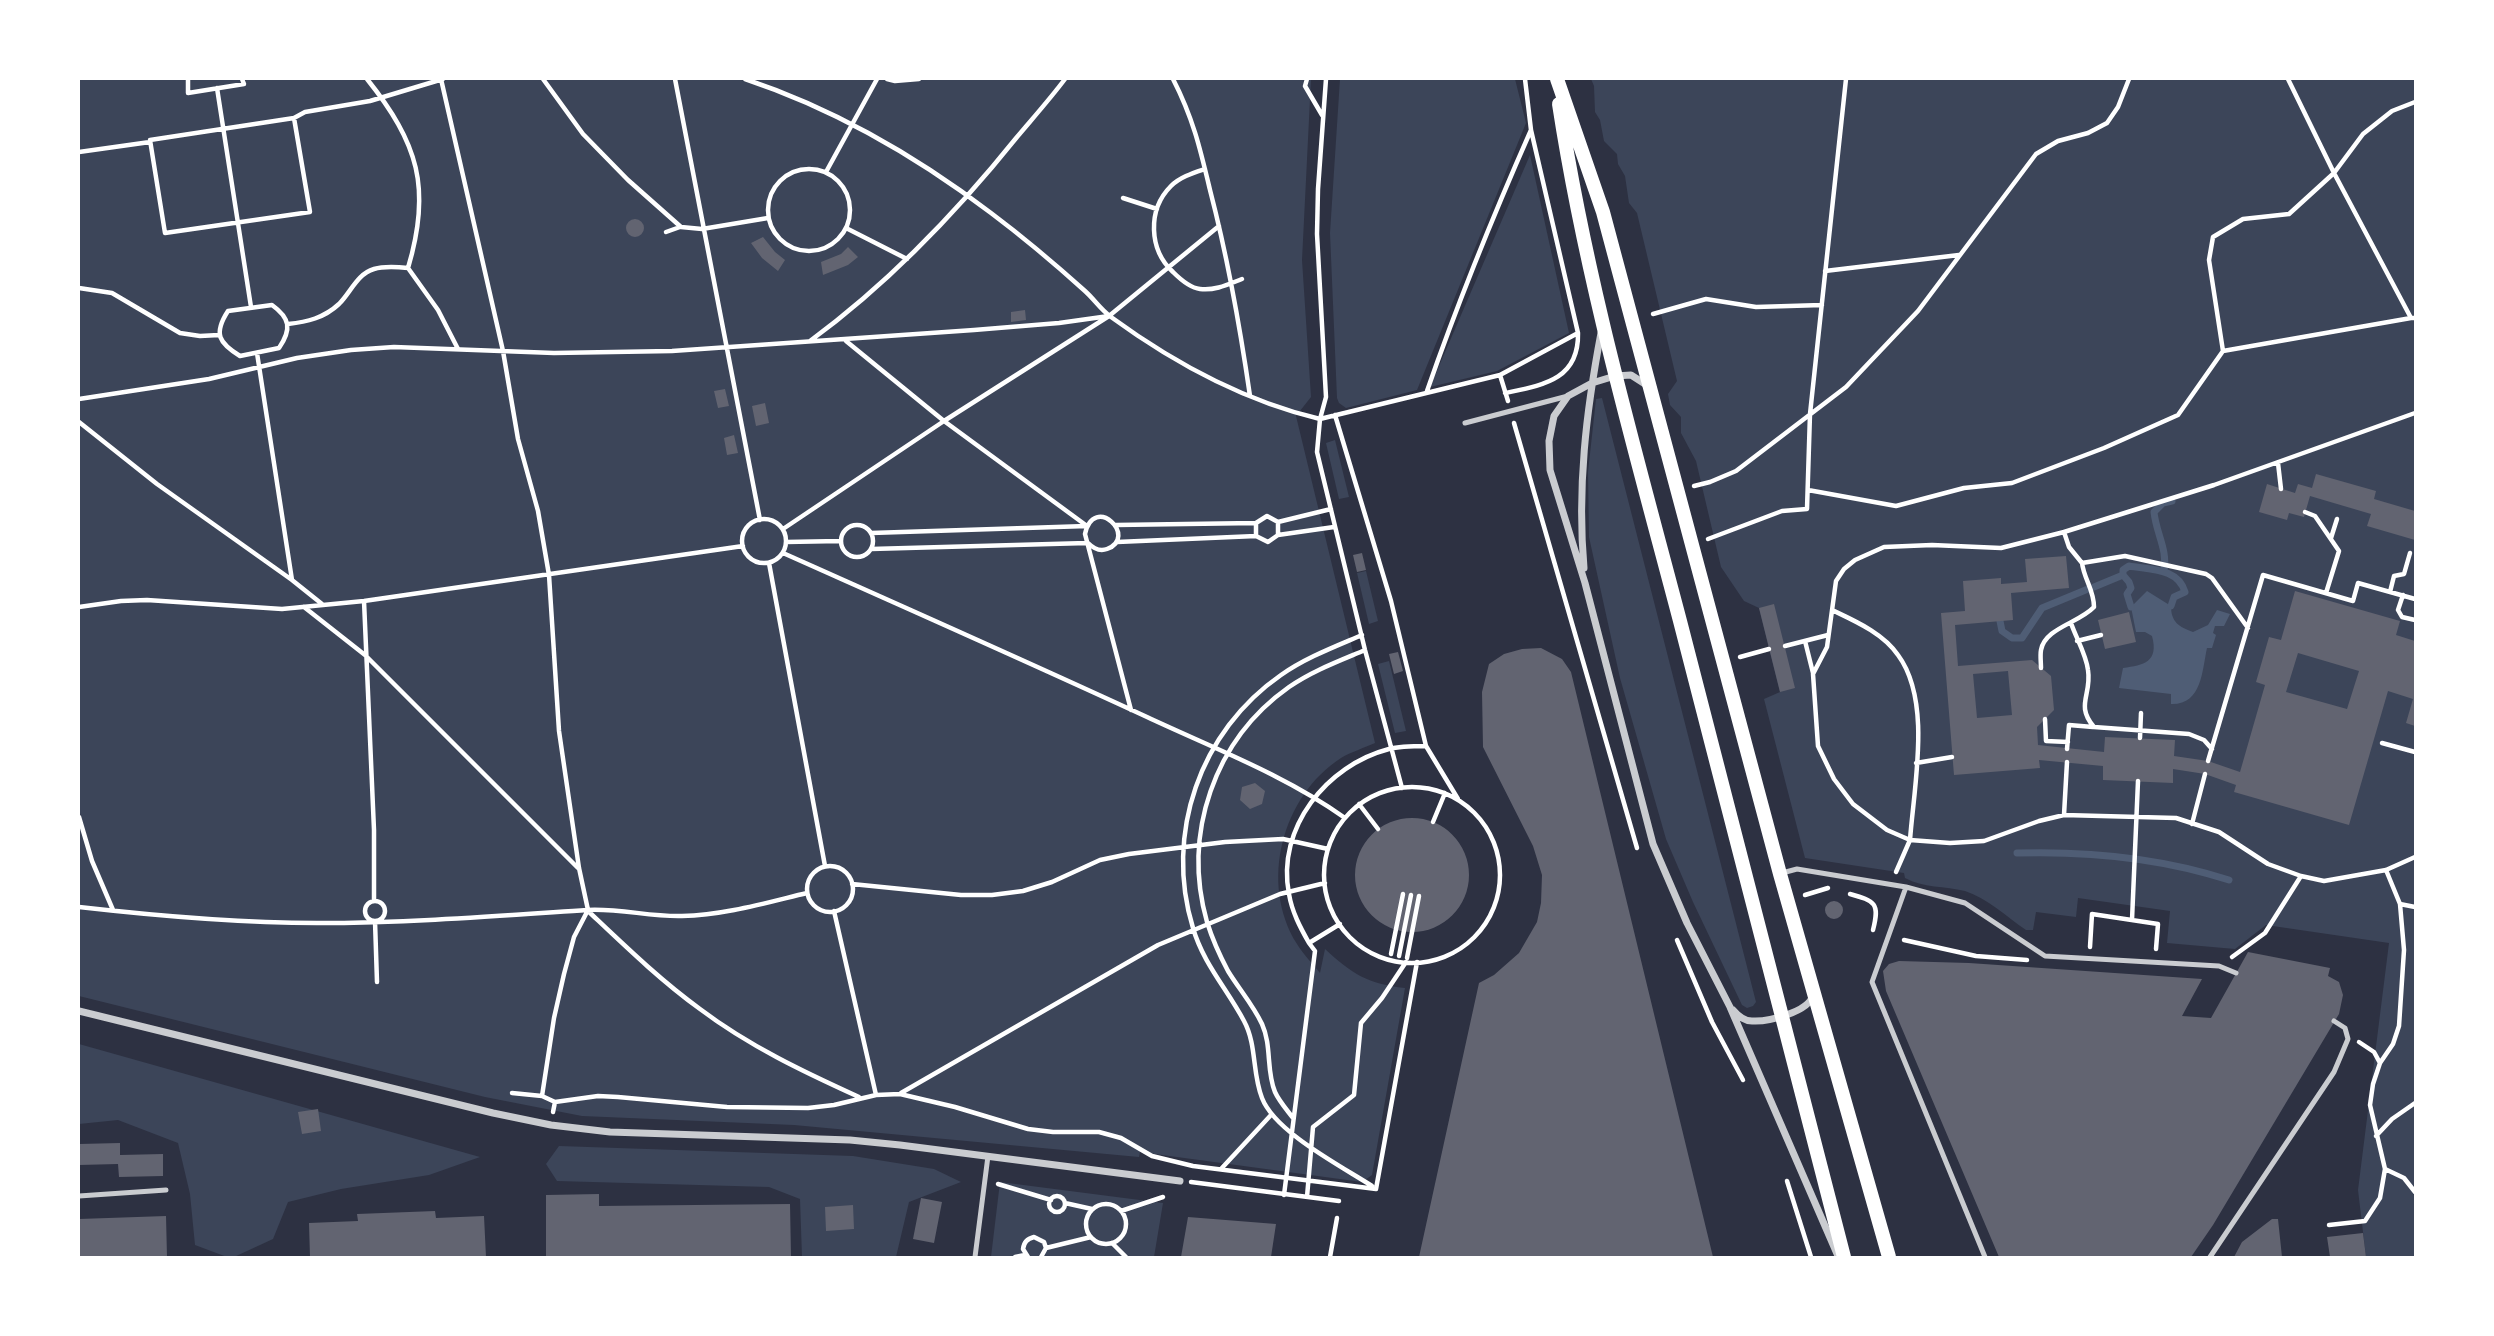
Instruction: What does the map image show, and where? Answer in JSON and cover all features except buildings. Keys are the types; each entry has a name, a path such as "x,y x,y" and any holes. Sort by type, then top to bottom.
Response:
{"main road":[{"path":"1556,79 1571,183 1603,327 1784,1014 1844,1257"},
{"path":"1556,79 1603,212 1780,874 1889,1257"}],"street":[{"path":"1586,583 1581,537 1581,473 1591,383 1603,327"},
{"path":"1650,390 1641,379 1631,375 1615,376 1591,383 1568,396 1554,416 1549,441 1550,470 1586,583 1653,844 1687,923 1730,1007 1838,1257"},
{"path":"1730,1007 1744,1019 1752,1021 1784,1014 1810,1004 1812,989"},
{"path":"79,1011 551,1125 610,1132 850,1140 1180,1181"}],"lane":[{"path":"1465,423 1568,396"},
{"path":"1780,874 1797,869 1906,887 1965,903 2045,956 2219,967 2236,973"},
{"path":"1906,887 1872,982 1985,1257"},
{"path":"2210,1257 2334,1072 2348,1039 2345,1028 2334,1021"},
{"path":"975,1257 988,1156"},
{"path":"79,1196 166,1190"}],"path":[{"path":"188,79 188,93 244,84 242,79"},
{"path":"367,79 406,138 417,172 420,216 418,236 408,268"},
{"path":"79,152 294,118 305,111 382,98 442,79 503,351 515,427 538,511 549,575 558,720 579,868 588,910 656,974 702,1011 751,1043 859,1098"},
{"path":"544,79 583,134 628,180 681,227"},
{"path":"675,79 760,520"},
{"path":"745,79 852,122 912,157 968,196 1047,258 1109,316 1164,354 1250,397 1320,419 1500,375 1578,332"},
{"path":"826,172 877,79"},
{"path":"887,79 919,79"},
{"path":"810,341 874,292 907,259 968,196 1065,79"},
{"path":"1173,79 1197,133 1233,283 1250,397"},
{"path":"1307,79 1305,86 1323,116"},
{"path":"1326,79 1317,234 1326,397 1320,419 1317,452 1402,788"},
{"path":"1500,375 1505,393 1547,384 1567,369 1575,355 1578,332 1531,130 1525,79"},
{"path":"1708,538 1782,511 1807,509 1810,414 1846,79"},
{"path":"1694,485 1710,482 1736,471 1846,387 1917,311 2036,154 2059,141 2088,133 2106,123 2118,107 2129,79"},
{"path":"2223,351 2413,318 2334,173 2288,79"},
{"path":"217,88 251,307"},
{"path":"1808,490 1896,506 1964,488 2011,483 2104,448 2178,415 2223,351 2209,260 2213,237 2243,219 2290,214 2334,173 2363,134 2392,111 2415,102"},
{"path":"150,142 165,233 310,212 294,118"},
{"path":"1426,392 1462,293 1531,130"},
{"path":"805,169 826,172 841,183 847,194 850,205 846,228 830,245 808,251 785,244 776,236 768,218 768,200 773,188 782,178 793,172 805,169"},
{"path":"1205,169 1172,185 1161,200 1154,216 1154,235 1161,256 1181,279 1198,290 1217,288 1242,279"},
{"path":"1123,198 1157,209"},
{"path":"666,232 681,227 702,229 768,218"},
{"path":"783,529 944,421 1109,316 1219,226"},
{"path":"846,228 907,259"},
{"path":"1825,271 1960,255"},
{"path":"288,324 309,322 327,313 340,303 360,277 374,269 408,268"},
{"path":"408,268 438,310 458,349"},
{"path":"79,288 112,293 180,333 219,335"},
{"path":"1653,314 1706,299 1756,307 1822,305"},
{"path":"272,305 283,313 288,324 286,337 279,348 240,356 224,346 219,335 220,322 228,312 251,307 272,305"},
{"path":"79,399 209,379 297,358 351,350 394,347 634,352 845,340 1059,323 1109,316"},
{"path":"845,340 944,421 1087,526"},
{"path":"257,353 292,580"},
{"path":"1813,674 1828,647 1836,582 1844,569 1855,560 1884,547 1932,545 2001,548 2064,532 2277,463 2415,413"},
{"path":"1335,415 1391,601 1426,746 1459,800 1484,824 1493,839 1500,870 1495,905 1478,933 1465,945 1434,960 1417,962 1383,958 1367,950 1353,940 1340,924 1327,897 1325,862 1336,830 1359,804 1374,795 1402,788 1428,788 1459,800"},
{"path":"79,422 185,505 323,605"},
{"path":"2277,463 2281,489"},
{"path":"1116,525 1256,523 1267,516 1278,523 1331,509"},
{"path":"2305,512 2315,516 2339,551 2326,593"},
{"path":"871,549 1088,543 1102,550 1111,548 1117,542 1119,533 1110,519 1101,517 1093,520 1087,526 1085,534 1088,543 1131,710"},
{"path":"2331,539 2337,519"},
{"path":"760,520 776,523 783,529 786,542 783,553 769,563 752,560 743,546 745,529 760,520"},
{"path":"1256,523 1256,536"},
{"path":"1278,523 1278,535"},
{"path":"857,524 865,526 874,541 865,556 857,558 848,555 842,549 840,541 842,532 857,524"},
{"path":"871,533 1087,526"},
{"path":"1117,542 1256,536 1268,542 1278,535 1334,527"},
{"path":"2041,668 2040,650 2047,638 2057,629 2084,617 2094,607 2094,596 2084,576 2082,563 2068,547 2064,532"},
{"path":"786,542 840,541"},
{"path":"79,607 147,600 282,609 304,607 364,601 743,546"},
{"path":"783,553 1212,747 1315,796 1345,818"},
{"path":"2390,592 2394,576 2404,574 2410,553"},
{"path":"2082,563 2125,556 2206,574 2212,578 2248,628"},
{"path":"769,563 825,866"},
{"path":"2208,761 2263,575 2353,601 2358,583 2415,599"},
{"path":"2403,595 2398,610 2402,617 2415,620"},
{"path":"364,601 374,830 374,901"},
{"path":"304,607 365,656 579,868"},
{"path":"1832,610 1871,630 1898,653 1911,679 1920,721 1910,840 1891,884"},
{"path":"2071,623 2088,666 2090,682 2083,705 2086,718 2094,727"},
{"path":"1362,635 1281,674 1252,697 1230,721 1212,747 1194,790 1182,846 1193,930 1216,980 1232,1000 1249,1031 1258,1084 1271,1115 1291,1133 1376,1189"},
{"path":"1785,646 1828,635"},
{"path":"2077,641 2101,635"},
{"path":"1805,640 1813,674 1818,746 1834,779 1853,804 1887,830 1910,840 1950,843 1984,841 2064,815 2176,818 2220,832 2268,864 2324,881 2386,870 2415,857"},
{"path":"1739,657 1769,649"},
{"path":"1293,1118 1275,1092 1263,1026 1229,972 1208,923 1199,880 1201,822 1208,795 1226,754 1241,730 1262,708 1290,687 1321,669 1365,650"},
{"path":"2140,738 2141,713"},
{"path":"2045,719 2046,741 2068,742"},
{"path":"2067,749 2068,725 2189,734 2204,740 2212,749"},
{"path":"2382,743 2415,752"},
{"path":"1284,1195 1314,951 1297,920 1288,892 1292,840 1302,814 1315,796 1345,769 1369,755 1391,748 1426,746"},
{"path":"1916,763 1952,757"},
{"path":"2064,815 2067,762"},
{"path":"2192,824 2205,774"},
{"path":"2132,920 2138,781"},
{"path":"1433,822 1445,793"},
{"path":"1359,804 1378,829"},
{"path":"79,817 92,861 113,911"},
{"path":"852,884 961,895 992,895 1023,891 1052,882 1100,860 1182,846 1252,840 1292,840 1328,849"},
{"path":"825,866 837,867 847,873 852,884 851,896 845,906 834,911 822,910 812,904 807,893 808,881 814,871 825,866"},
{"path":"2329,1226 2365,1221 2380,1198 2385,1168 2370,1105 2380,1063 2393,1044 2399,1026 2404,950 2400,904 2386,870"},
{"path":"900,1094 1158,945 1288,892 1325,883"},
{"path":"1805,895 1827,888 1871,899 1877,915 1873,930"},
{"path":"79,908 270,922 485,918 588,910 621,910 679,916 736,910 807,893"},
{"path":"1391,954 1403,894"},
{"path":"1399,956 1411,895"},
{"path":"1307,1198 1313,1127 1354,1095 1361,1023 1382,998 1406,960 1419,896"},
{"path":"374,901 365,906 364,912 366,917 375,922"},
{"path":"374,901 383,906 385,911 380,920 375,922"},
{"path":"2400,904 2415,907"},
{"path":"542,1096 564,974 574,937 588,910"},
{"path":"834,911 876,1095"},
{"path":"2090,958 2092,914 2158,924 2154,963"},
{"path":"375,922 377,982"},
{"path":"1309,943 1340,924"},
{"path":"1376,1189 1417,962"},
{"path":"2348,1039 2364,1044 2374,1052 2380,1063"},
{"path":"555,1102 598,1096 727,1107 781,1108 834,1105 876,1095 900,1094 1028,1129 1099,1132 1121,1138 1152,1156 1165,1160 1376,1189"},
{"path":"2376,1136 2392,1119 2415,1102"},
{"path":"1221,1169 1271,1115"},
{"path":"2385,1168 2404,1178 2415,1192"},
{"path":"1180,1181 1339,1201"},
{"path":"998,1184 1051,1200 1059,1196 1065,1203 1093,1209 1107,1204 1121,1211 1126,1225 1119,1239 1112,1243 1097,1242 1091,1237 1086,1223 1093,1209"},
{"path":"1121,1211 1163,1197"},
{"path":"1051,1200 1049,1205 1056,1212 1064,1208 1065,1203"},
{"path":"1330,1257 1337,1218"},
{"path":"1041,1257 1046,1248 1091,1237"},
{"path":"1015,1257 1026,1256 1023,1249 1028,1239 1039,1238 1046,1248"},
{"path":"1112,1243 1126,1257"}],"shaded area":[{"path":"79,79 1311,79 1302,260 1311,397 1296,416 1375,743 1341,758 1321,774 1304,795 1291,817 1283,842 1279,868 1280,895 1286,920 1297,944 1320,973 1325,949 1361,976 1381,984 1405,988 1372,1175 1362,1182 1140,1152 1139,1157 794,1125 582,1116 485,1097 79,996"},
{"path":"1340,79 1515,79 1526,123 1417,390 1346,408 1337,398 1330,233"},
{"path":"1591,79 2415,79 2415,1257 2366,1257 2358,1190 2389,943 2266,925 2235,949 2167,943 2170,911 2078,898 2076,917 2036,912 2033,930 2026,930 1989,903 1965,891 1919,884 1905,878 1904,873 1805,858 1764,699 1780,692 1759,608 1744,601 1721,567 1696,461 1681,433 1681,417 1670,405 1668,394 1677,381 1637,213 1629,203 1625,176 1618,164 1617,154 1604,141 1600,120 1595,112 1594,86"},
{"path":"1530,155 1569,333 1497,371 1430,387"},
{"path":"1602,398 1756,1002 1747,1008 1742,1005 1666,839 1620,678 1589,537 1588,472 1596,399"},
{"path":"1335,440 1349,497 1339,499 1326,443"},
{"path":"1366,571 1378,621 1369,624 1357,573"},
{"path":"2147,591 2171,606 2172,616 2177,623 2193,632 2208,625 2217,610 2230,614 2224,626 2215,626 2213,633 2216,635 2212,648 2207,648 2202,676 2195,693 2181,703 2171,704 2171,694 2119,688 2123,668 2148,661 2153,652 2152,636 2145,632 2136,632 2131,607"},
{"path":"1389,661 1406,731 1395,733 1378,664"},
{"path":"79,1044 480,1157 429,1175 341,1189 288,1202 273,1239 234,1257 227,1257 195,1245 190,1194 178,1143 118,1120 79,1124"},
{"path":"559,1146 853,1156 934,1169 961,1182 909,1202 896,1257 802,1257 800,1199 769,1187 557,1181 546,1164"},
{"path":"1000,1182 1163,1203 1154,1257 991,1257"}],"waterway":[{"path":"2164,571 2163,549 2154,512 2163,503 2172,501"},
{"path":"2131,607 2127,594 2131,588 2123,575 2123,570 2129,566 2163,572 2176,578 2185,592 2174,597 2171,606"},
{"path":"2094,587 2123,575"},
{"path":"2000,621 2002,631 2012,638 2022,638 2042,608 2088,589"},
{"path":"2017,853 2124,857 2177,866 2229,880"}]}
